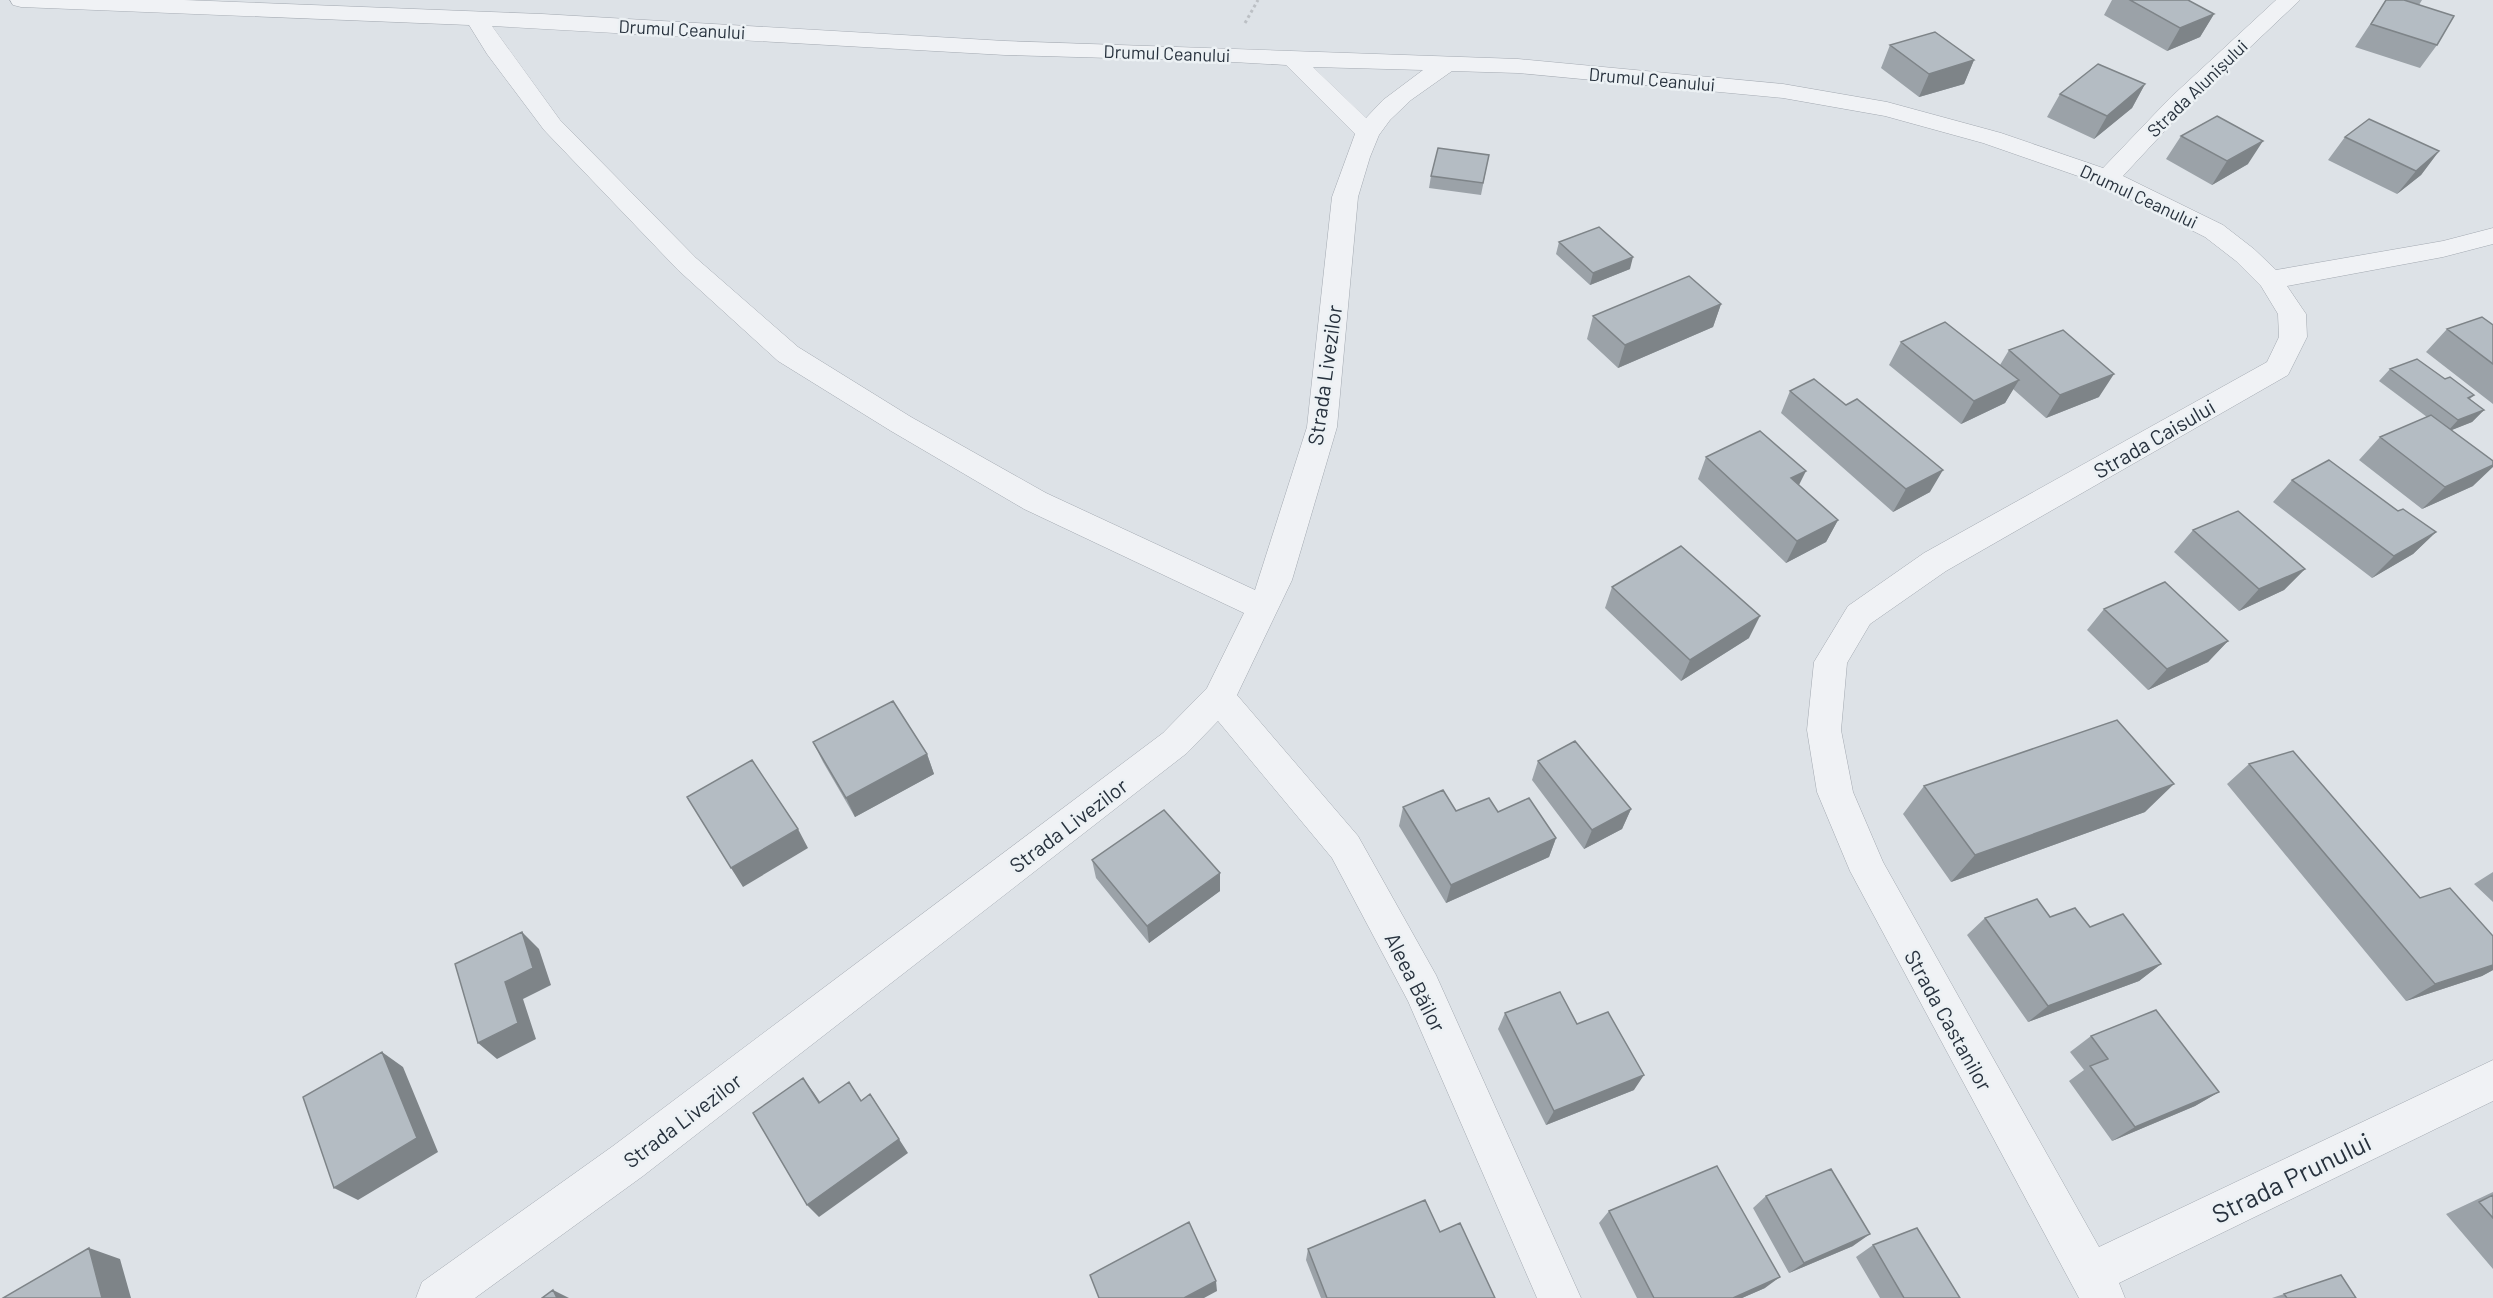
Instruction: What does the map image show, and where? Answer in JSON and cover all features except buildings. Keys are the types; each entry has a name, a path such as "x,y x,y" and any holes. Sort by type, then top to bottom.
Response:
{"street":[{"name":"Drumul Ceanului","path":"21,0 542,21 1005,48 1518,66 1783,91 1876,107 1992,138 2107,178 2214,231 2246,255 2270,280"},
{"path":"513,0 542,21"},
{"name":"Strada Alunișului","path":"2107,178 2178,103 2289,0"},
{"path":"477,20 495,49 552,125 687,264 788,354 901,424 1035,501 1263,608"},
{"path":"1292,59 1367,132"},
{"name":"Strada Livezilor","path":"438,1298 628,1161 1175,744 1219,698 1276,580 1322,427 1345,197 1367,132 1392,105 1447,64"},
{"path":"2270,280 2444,249 2493,236"},
{"name":"Strada Caisului","path":"1824,730 1831,662 1859,615 1935,562 2278,368 2293,337 2292,314 2270,280"},
{"name":"Aleea Băilor","path":"1219,698 1345,847 1422,988 1559,1298"},
{"name":"Strada Castanilor","path":"1824,730 1835,792 1868,871 2096,1286"},
{"name":"Strada Prunului","path":"2096,1286 2493,1080"}]}
